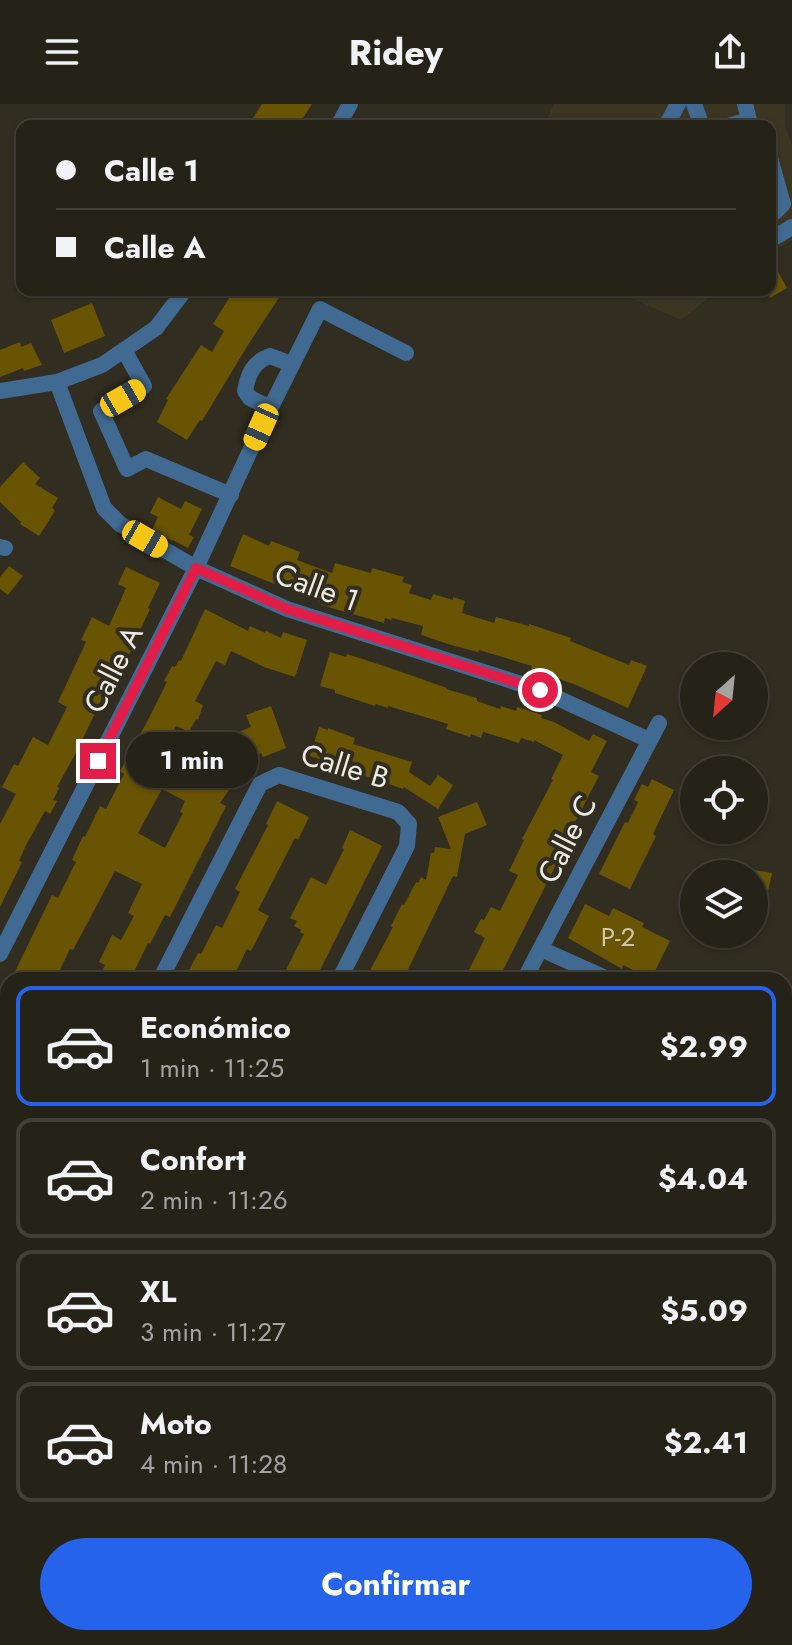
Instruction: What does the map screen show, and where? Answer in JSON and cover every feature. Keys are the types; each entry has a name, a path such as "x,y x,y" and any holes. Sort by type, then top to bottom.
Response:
{"street":[{"path":"776,179 783,204 776,211"},
{"path":"0,391 57,382 102,365 156,328 180,296"},
{"name":"Calle A","path":"0,954 196,568 291,364 320,309 406,353"},
{"path":"124,350 144,386 101,411 127,469 146,459 231,495"},
{"path":"270,408 250,398 245,391 254,365 270,356 291,364"},
{"name":"Calle 1","path":"57,382 104,508 120,524 196,568 287,609 540,690 649,740"},
{"name":"Calle C","path":"528,972 659,723"},
{"name":"Calle B","path":"164,972 260,784 279,775 398,812 409,824 407,846 343,972"},
{"path":"541,949 592,972"}],"shaded area":[{"path":"554,104 785,104 785,125 792,145 792,240 776,249 776,120 547,120"},
{"path":"626,296 711,296 681,320"}],"building":[{"path":"262,104 312,104 302,120 252,120"},
{"path":"776,268 787,288 776,294"},
{"path":"230,296 280,296 187,440 157,422 166,399 201,345 212,352 224,331 213,324"},
{"path":"92,303 105,336 64,353 51,320"},
{"path":"20,342 21,347 31,343 42,365 0,377 0,350"},
{"path":"23,462 40,478 35,484 58,498 52,508 55,511 39,536 20,524 0,502 0,487"},
{"path":"158,497 181,509 185,501 202,509 189,535 194,537 188,548 152,530 158,517 150,513"},
{"path":"243,534 269,546 271,541 300,552 297,560 332,573 335,563 371,573 372,568 404,577 402,582 412,585 409,593 431,600 433,594 465,601 462,613 494,623 496,617 529,624 571,638 570,641 629,665 631,660 647,666 628,708 531,669 532,666 421,635 423,626 392,618 385,618 384,623 321,605 230,566"},
{"path":"9,566 23,576 8,595 0,589 0,577"},
{"path":"126,567 160,583 137,640 108,692 106,690 57,787 53,800 57,801 50,814 45,811 25,847 19,861 22,862 0,907 0,824 16,794 2,787 14,764 18,766 33,737 48,745 67,707 58,702 86,642 81,640 92,617 109,626 126,588 118,584"},
{"path":"205,609 248,631 250,626 281,638 283,632 307,640 295,677 264,667 231,651 225,665 216,661 195,701 203,705 198,720 189,732 176,726 161,754 164,754 159,763 168,767 164,775 190,788 209,758 234,775 220,803 226,806 170,917 165,915 134,972 102,972 105,965 99,962 112,935 121,940 134,916 128,913 142,884 115,871 59,972 15,972 52,895 58,898 76,862 72,860 83,836 100,806 106,809 124,774 120,771 167,682 164,681 179,660","holes":["162,789 185,801 180,812 183,813 165,848 138,833"]},
{"path":"330,652 346,657 347,654 477,698 477,701 500,709 501,706 516,711 517,707 542,715 541,718 589,741 593,734 607,741 591,772 599,776 502,972 468,972 485,938 474,932 491,907 500,911 518,875 509,871 563,755 534,740 521,738 519,743 483,732 481,738 471,734 470,737 446,729 448,724 388,706 375,706 320,686"},
{"path":"271,706 286,748 263,757 261,753 235,764 224,738 251,727 246,715"},
{"path":"319,727 355,738 353,744 412,762 409,772 430,786 438,775 453,785 438,809 404,787 338,769 339,765 310,756"},
{"path":"652,779 674,790 630,889 599,874 625,822 628,823 642,784 648,787"},
{"path":"277,801 309,817 258,910 269,916 251,951 247,949 236,972 188,972 216,925 222,928 240,892 235,889"},
{"path":"477,802 487,825 465,834 457,877 453,876 407,972 369,972 402,904 421,877 426,880 431,853 434,853 435,847 451,849 438,817"},
{"path":"350,830 382,846 319,972 285,972 304,934 294,926 297,921 290,918 311,877 326,885"},
{"path":"585,904 609,916 613,908 644,923 642,927 670,941 654,972 637,972 623,965 622,969 568,938"}],"route":[{"path":"98,761 196,568 287,609 540,690"}]}
